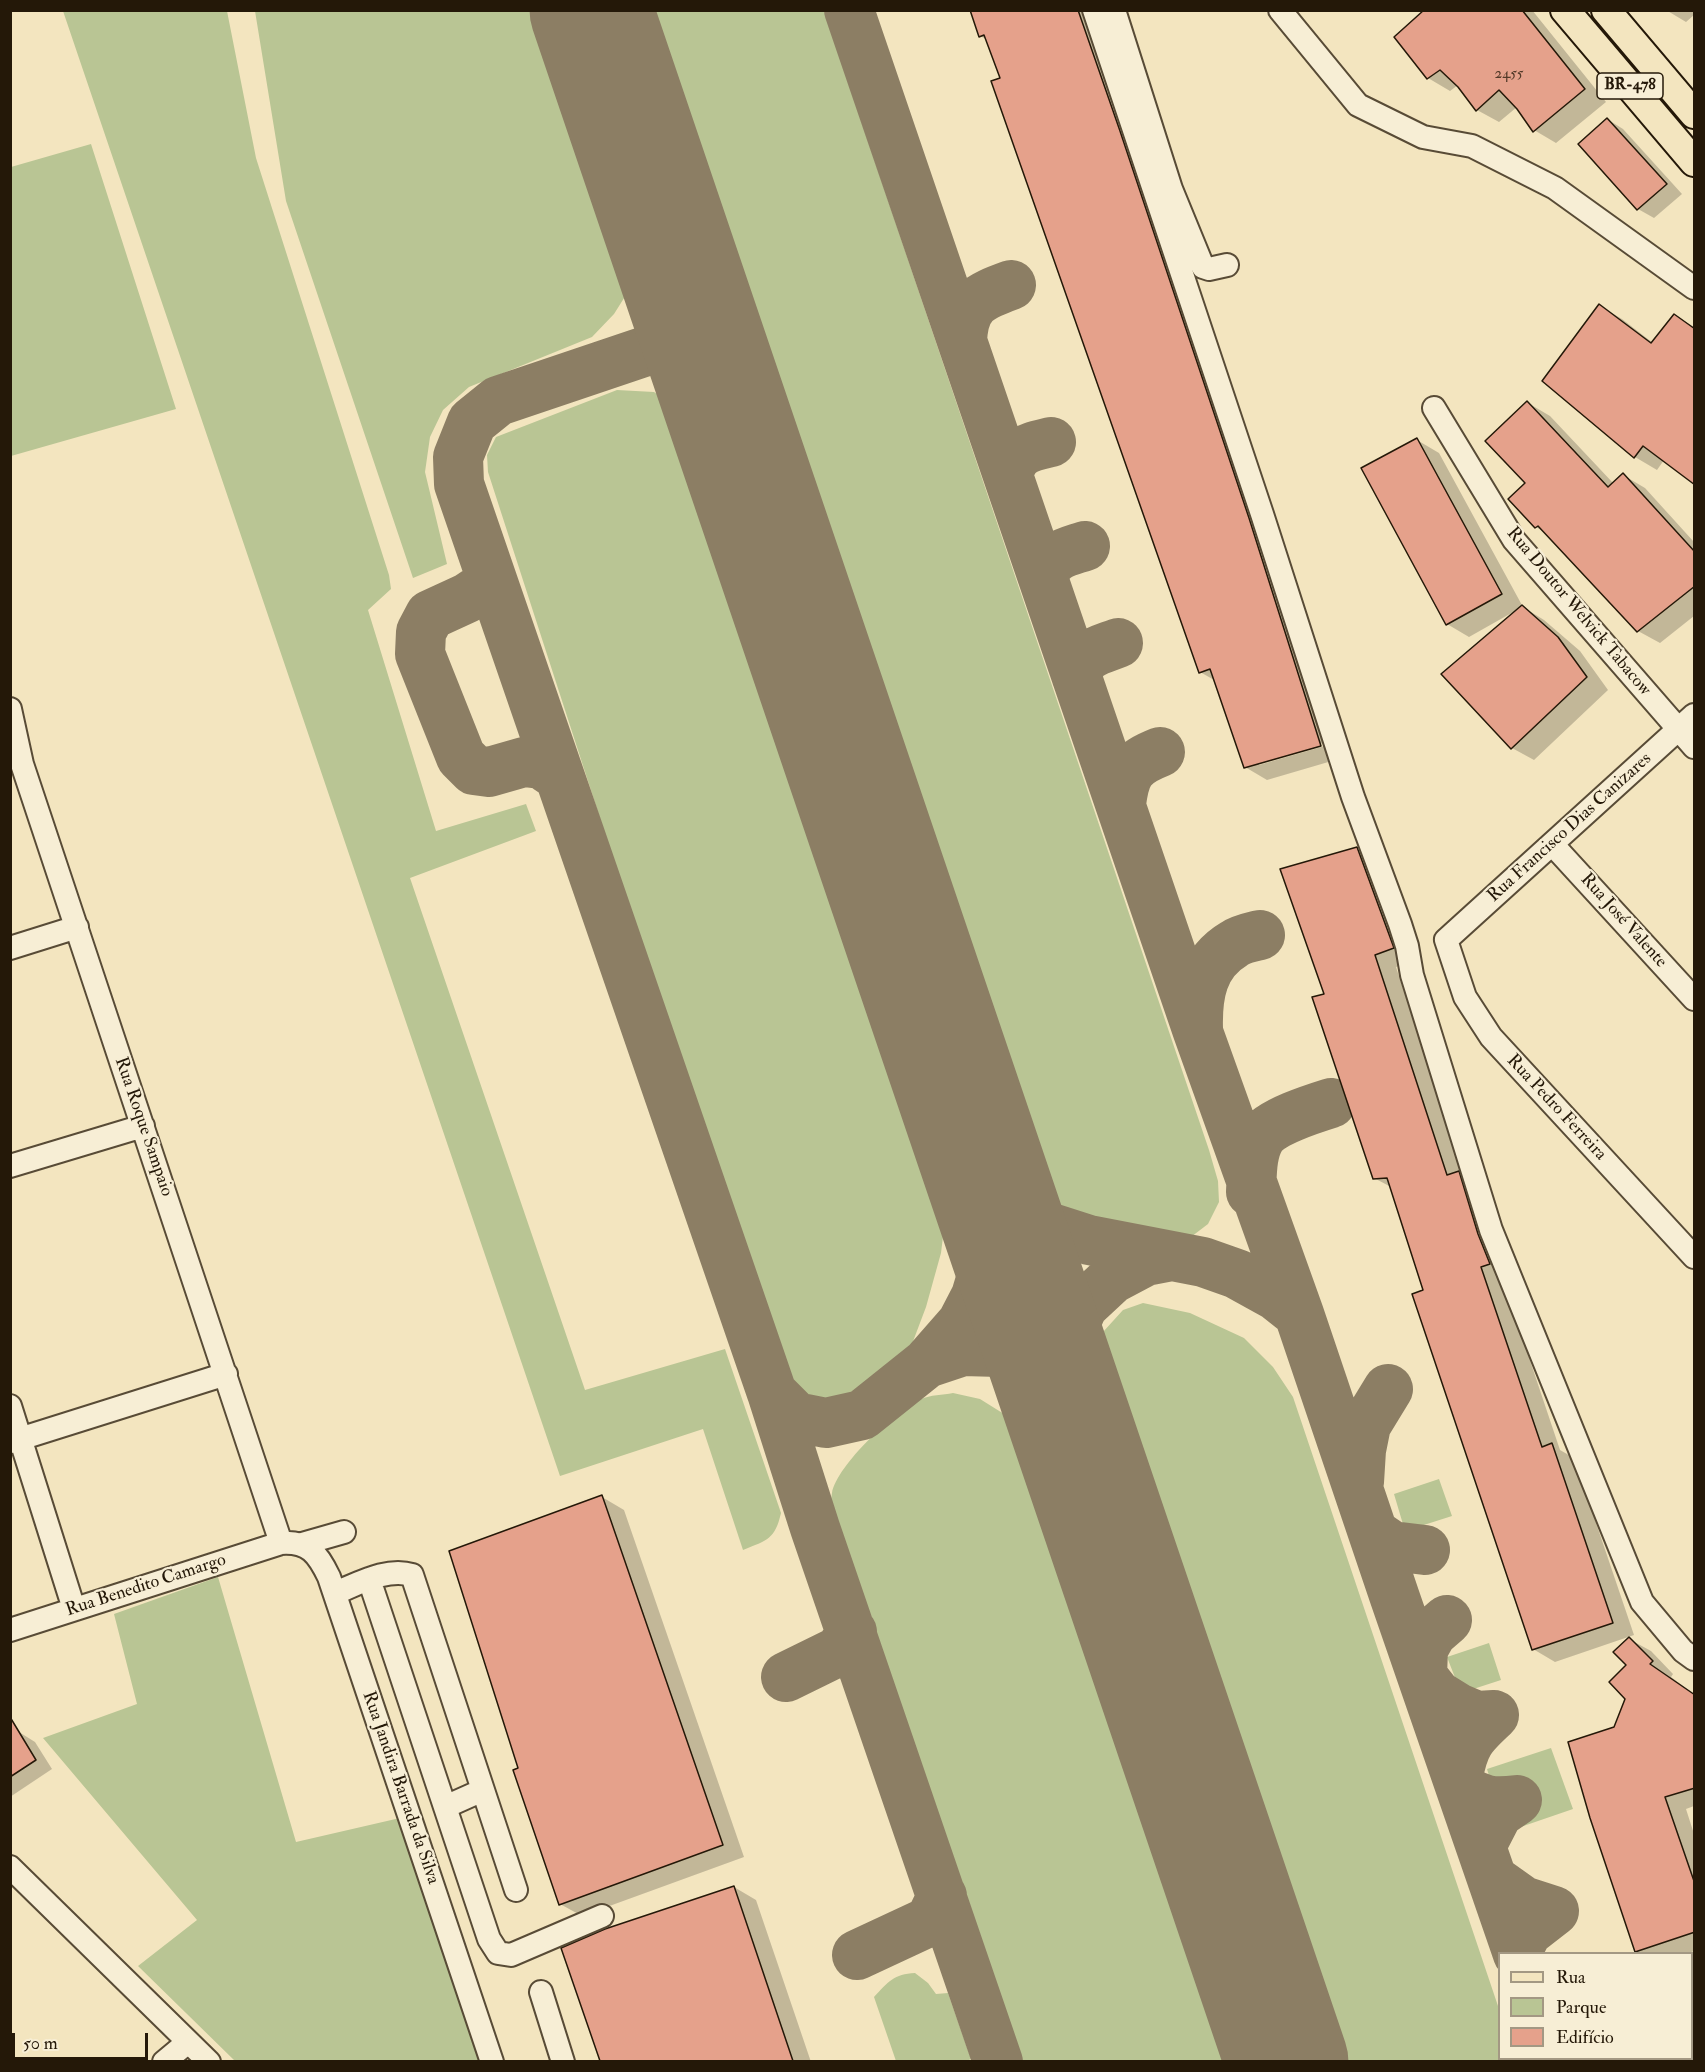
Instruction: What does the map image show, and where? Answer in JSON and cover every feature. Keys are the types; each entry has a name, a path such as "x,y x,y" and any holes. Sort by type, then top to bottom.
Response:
{"main road":[{"name":"BR-478","path":"1565,10 1695,162"},
{"name":"BR-478","path":"1606,10 1682,86 1695,114"}],"street":[{"path":"1094,10 1266,525 1353,797 1400,924 1412,975 1491,1230 1642,1602 1683,1650 1695,1659"},
{"path":"1114,10 1171,189 1203,267 1209,269 1227,265"},
{"path":"1280,10 1358,105 1424,137 1472,146 1555,188 1695,288"},
{"path":"1572,10 1695,155"},
{"path":"1593,10 1695,130"},
{"name":"Rua Doutor Welvick Tabacow","path":"1434,408 1514,540 1686,723 1695,747"},
{"name":"Rua Roque Sampaio","path":"10,709 22,764 226,1374 291,1544"},
{"name":"Rua Francisco Dias Canizares","path":"1446,940 1686,723"},
{"name":"Rua José Valente","path":"1552,844 1695,999"},
{"path":"10,948 77,927"},
{"name":"Rua Pedro Ferreira","path":"1446,940 1465,997 1491,1037 1695,1257"},
{"path":"10,1166 143,1126"},
{"path":"16,1440 226,1374"},
{"path":"10,1406 16,1440 74,1609"},
{"name":"Rua Benedito Camargo","path":"10,1630 291,1544 344,1532"},
{"name":"Rua Jandira Barrada da Silva","path":"291,1544 319,1557 335,1593 492,2061"},
{"path":"335,1593 369,1579 400,1571 412,1575 516,1890"},
{"path":"369,1579 489,1939 498,1953 511,1955 602,1916"},
{"path":"445,1807 483,1790"},
{"path":"10,1867 209,2061"},
{"path":"541,1992 563,2061"},
{"path":"164,2061 189,2042"}],"green space":[{"path":"63,11 227,11 256,158 389,575 391,589 368,610 436,831 526,804 536,831 410,878 585,1390 725,1349 781,1513 773,1533 759,1544 743,1550 703,1429 560,1476"},
{"path":"255,11 539,11 631,287 614,314 592,337 469,387 443,410 430,437 425,472 447,564 413,578 286,201"},
{"path":"625,11 824,11 1209,1150 1218,1181 1219,1202 1208,1224 1187,1240 1159,1244 1070,1224 1050,1214 1031,1192 1018,1164"},
{"path":"91,144 176,409 11,456 11,167"},
{"path":"617,390 654,392 671,404 941,1182 946,1212 941,1253 926,1307 909,1352 886,1382 849,1408 822,1412 799,1403 784,1387 488,472 487,455 496,437"},
{"path":"1143,1303 1190,1313 1244,1338 1273,1367 1293,1397 1498,2006 1498,2060 1517,2061 1321,2061 1093,1392 1091,1363 1103,1332 1123,1310"},
{"path":"953,1393 980,1399 1020,1424 1237,2061 1013,2061 836,1539 831,1516 831,1499 836,1481 844,1468 869,1440 910,1405 921,1399"},
{"path":"1439,1479 1452,1516 1405,1531 1394,1494"},
{"path":"218,1577 296,1842 400,1818 481,2061 235,2061 138,1966 197,1920 43,1738 137,1704 114,1614"},
{"path":"1489,1643 1501,1680 1461,1693 1447,1657"},
{"path":"1551,1748 1573,1809 1506,1832 1487,1769"},
{"path":"915,1973 928,1983 936,1994 948,1993 971,2059 965,2062 896,2061 874,1997 892,1980 902,1975"}],"building":[{"path":"970,10 1078,10 1249,518 1321,746 1244,768 1210,669 1199,673 991,81 1000,78 984,35 979,37"},
{"path":"1424,10 1522,10 1585,89 1533,132 1517,109 1499,90 1476,111 1458,87 1440,70 1427,79 1394,37"},
{"path":"1607,118 1667,184 1637,210 1578,144"},
{"path":"1599,304 1651,343 1674,314 1695,329 1695,485 1643,446 1634,458 1542,381"},
{"path":"1527,401 1608,487 1623,473 1695,552 1695,586 1637,632 1538,526 1535,528 1508,499 1525,483 1485,441"},
{"path":"1417,438 1502,594 1446,625 1361,468"},
{"path":"1522,605 1558,637 1587,677 1511,749 1441,674"},
{"path":"1357,847 1394,948 1375,955 1447,1175 1459,1171 1478,1234 1490,1264 1481,1267 1542,1447 1552,1443 1613,1623 1532,1650 1412,1294 1423,1290 1387,1178 1373,1179 1312,997 1324,994 1280,869"},
{"path":"602,1495 723,1845 559,1905 513,1770 518,1768 449,1551"},
{"path":"1629,1637 1653,1661 1650,1664 1695,1695 1695,1788 1665,1797 1695,1884 1695,1932 1635,1952 1590,1818 1568,1742 1614,1727 1625,1699 1609,1682 1626,1665 1613,1652"},
{"path":"10,1717 36,1760 10,1777"},
{"path":"734,1886 793,2061 600,2061 561,1948 605,1929"}],"taxiway":[{"path":"849,10 1198,1032 1299,1314 1517,1952"},
{"path":"962,341 966,318 975,303 990,293 1011,285"},
{"path":"688,297 681,323 664,345 498,401 472,422 458,457 459,484 772,1393 815,1528 998,2062"},
{"path":"664,345 690,351 712,367"},
{"path":"1008,475 1014,460 1023,451 1051,442"},
{"path":"1043,577 1054,559 1085,546"},
{"path":"491,577 482,588 467,598 430,615 421,632 420,654 461,757 474,770 489,772 524,762 541,764 559,776"},
{"path":"1077,678 1086,658 1118,643"},
{"path":"1121,804 1127,777 1131,771 1142,761 1160,752"},
{"path":"1198,1029 1201,992 1208,970 1223,952 1234,944 1260,935"},
{"path":"1251,1192 1255,1150 1266,1131 1293,1116 1331,1103"},
{"path":"927,1363 962,1323 976,1296 988,1256 992,1215 985,1173 1007,1199 1036,1223 1089,1240 1172,1256"},
{"path":"772,1393 796,1417 826,1423 862,1415 927,1363 963,1351 1000,1352 1028,1364 1051,1383 1080,1451 1064,1392 1064,1348 1083,1306 1112,1279 1146,1261 1172,1256 1203,1262 1237,1274 1275,1295 1299,1314"},
{"path":"1359,1482 1361,1450 1366,1425 1388,1389"},
{"path":"1373,1533 1392,1546 1425,1550"},
{"path":"1447,1620 1432,1633 1423,1649 1422,1676 1437,1695 1458,1708 1477,1716 1494,1715 1469,1742 1458,1776"},
{"path":"786,1677 839,1651 852,1632"},
{"path":"1461,1789 1488,1800 1517,1800 1498,1813 1481,1846"},
{"path":"1492,1879 1523,1901 1554,1911 1527,1932 1517,1951"},
{"path":"857,1955 930,1921 942,1896"}],"runway":[{"path":"591,10 1287,2062"}]}
